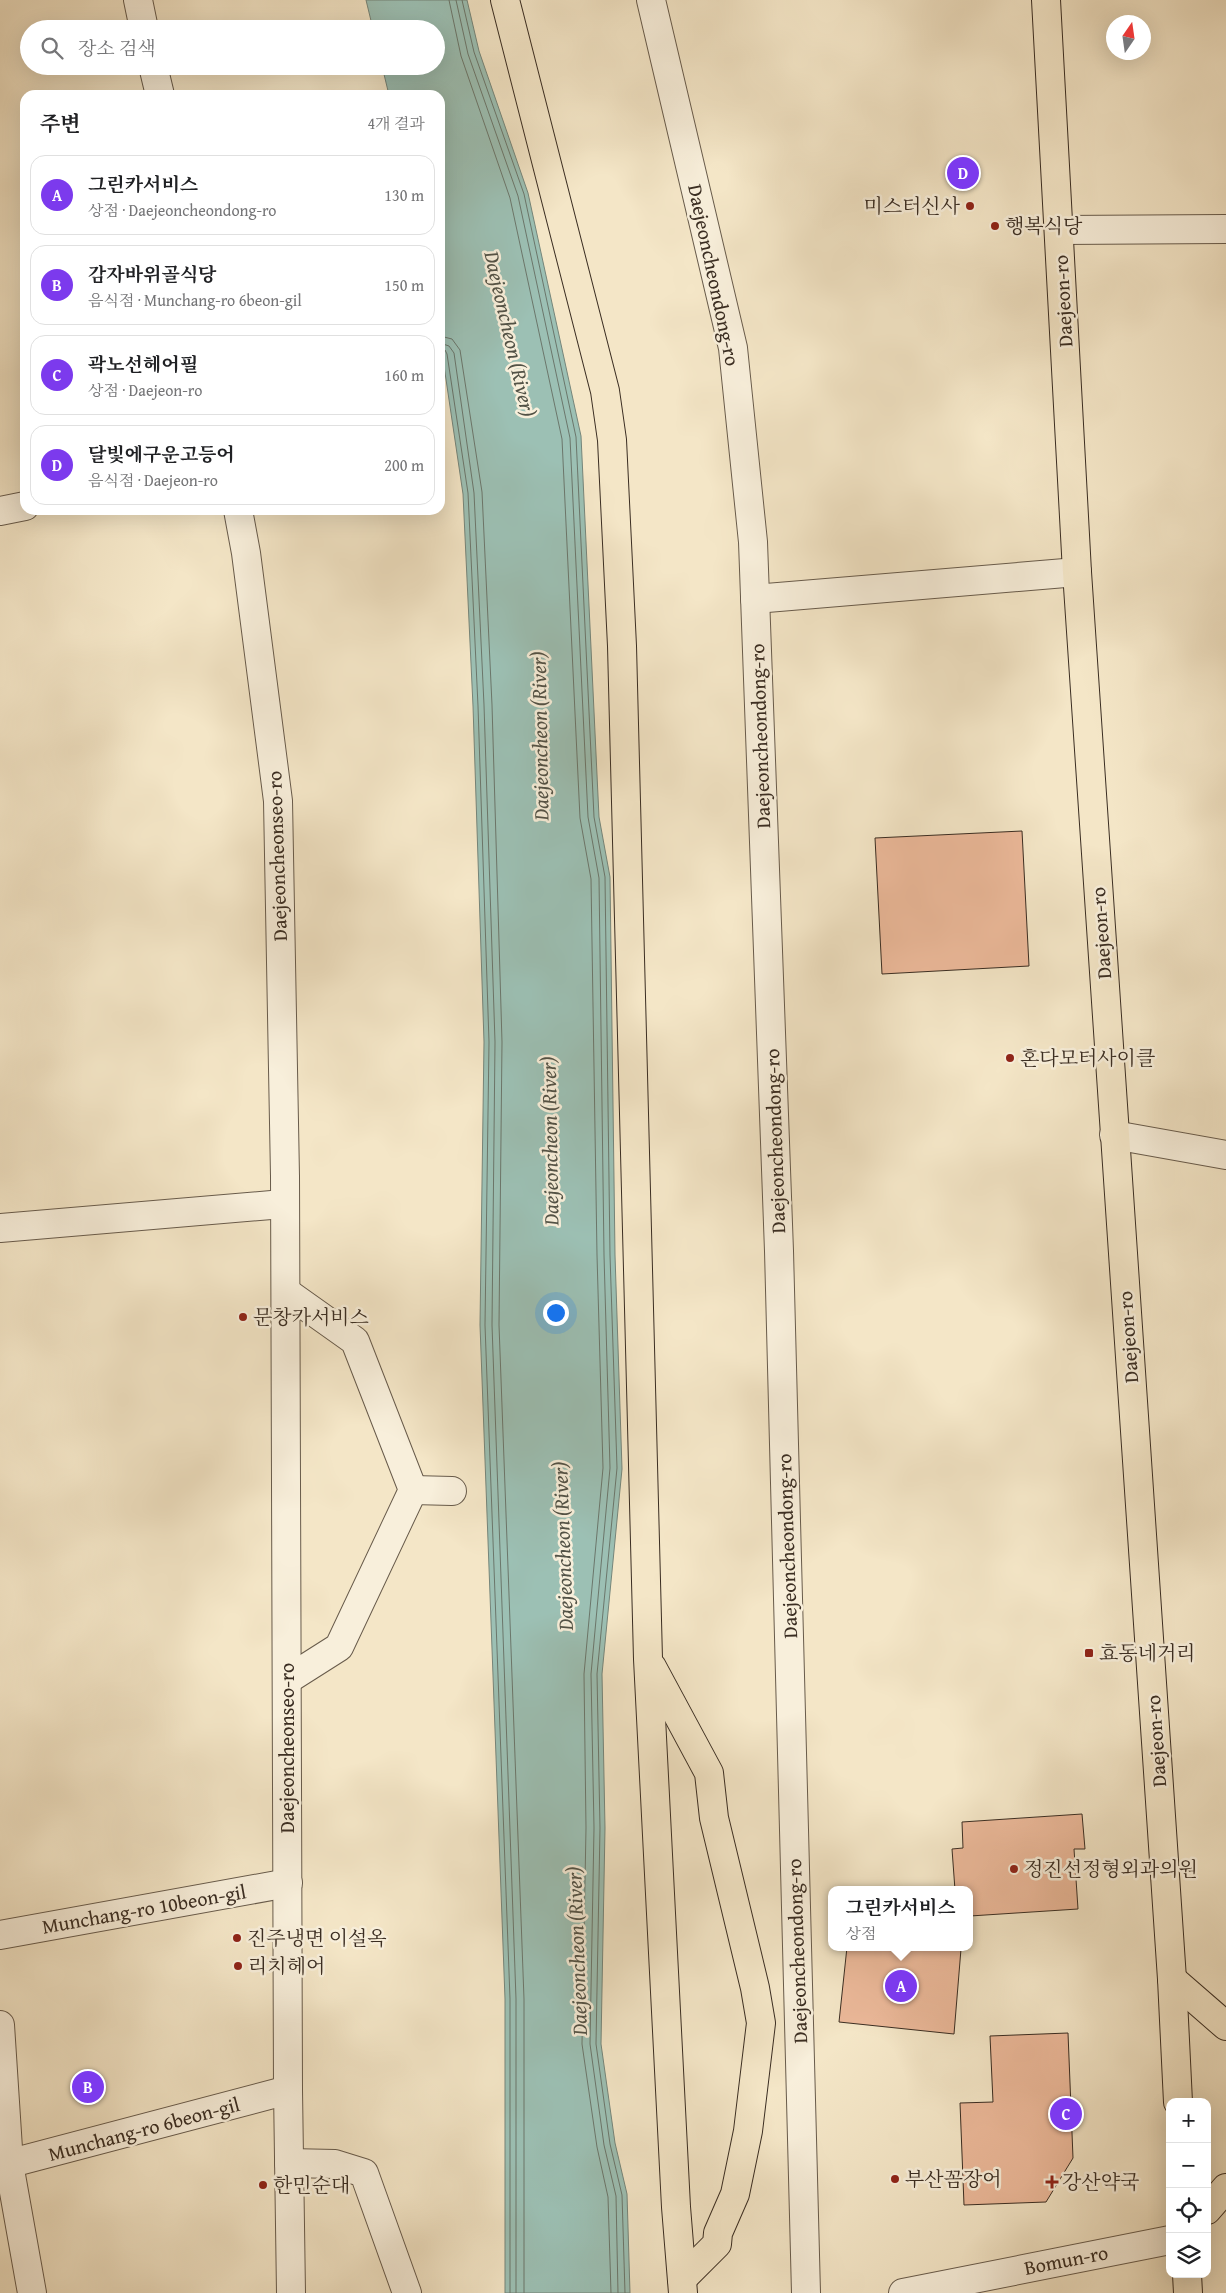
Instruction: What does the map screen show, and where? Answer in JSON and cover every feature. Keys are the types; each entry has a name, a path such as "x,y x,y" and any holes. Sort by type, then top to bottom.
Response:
{"main road":[{"path":"505,0 604,391 612,440 622,646 648,1659 662,1940 683,2286"},
{"name":"Daejeon-ro","path":"1046,0 1060,230 1077,572 1172,1978 1178,2098"},
{"path":"648,1659 709,1774 714,1818 755,1988 761,2023 749,2122 735,2194 718,2233 717,2244 683,2286"},
{"path":"1172,1978 1226,2026"},
{"path":"1211,2205 1226,2188"},
{"path":"1187,2278 1188,2293"}],"street":[{"path":"138,0 142,20"},
{"name":"Daejeoncheondong-ro","path":"651,0 733,348 753,542 779,1251 806,2293"},
{"path":"155,75 159,90"},
{"path":"1060,230 1226,229"},
{"path":"0,512 20,507"},
{"name":"Daejeoncheonseo-ro","path":"239,515 278,801 283,1204 286,1292 288,2090 292,2293"},
{"path":"755,599 1077,572"},
{"path":"1114,1136 1226,1155"},
{"path":"0,1228 283,1204"},
{"path":"286,1292 355,1341 413,1490 338,1647 287,1680"},
{"path":"413,1490 452,1491"},
{"name":"Munchang-ro 10beon-gil","path":"0,1935 288,1883"},
{"path":"761,2023 799,2021"},
{"path":"0,2025 4,2165 32,2293"},
{"name":"Munchang-ro 6beon-gil","path":"4,2165 288,2090"},
{"path":"289,2163 335,2164 364,2173 408,2293"},
{"name":"Bomun-ro","path":"904,2293 1166,2241"}],"water":[{"name":"Daejeoncheon (River)","path":"366,0 467,0 479,51 528,193 581,436 599,817 610,877 615,1255 622,1469 602,1674 605,1828 601,2044 615,2143 627,2194 630,2293 505,2293 505,1999 480,1325 484,1042 473,706 463,494 445,373 445,90 388,90 384,75 445,75 445,20 371,20"}],"building":[{"path":"1022,831 1029,966 882,974 875,838"},
{"name":"정진선정형외과의원","path":"1082,1814 1085,1849 1074,1849 1078,1909 973,1916 973,1886 955,1886 952,1849 963,1848 962,1822"},
{"path":"847,1951 961,1951 954,2034 839,2022"},
{"path":"1068,2033 1073,2158 1046,2202 964,2205 960,2103 993,2102 990,2036"}],"place":[{"name":"달빛에구운고등어","path":"963,173"},
{"name":"미스터신사","path":"970,206"},
{"name":"행복식당","path":"995,226"},
{"name":"혼다모터사이클","path":"1010,1058"},
{"name":"문창카서비스","path":"243,1317"},
{"name":"효동네거리","path":"1089,1653"},
{"name":"정진선정형외과의원","path":"1014,1869"},
{"name":"진주냉면 이설옥","path":"237,1938"},
{"name":"리치헤어","path":"238,1966"},
{"name":"그린카서비스","path":"901,1986"},
{"name":"감자바위골식당","path":"88,2087"},
{"name":"곽노선헤어필","path":"1066,2114"},
{"name":"부산꼼장어","path":"895,2179"},
{"name":"강산약국","path":"1052,2182"},
{"name":"한민순대","path":"263,2185"}]}
